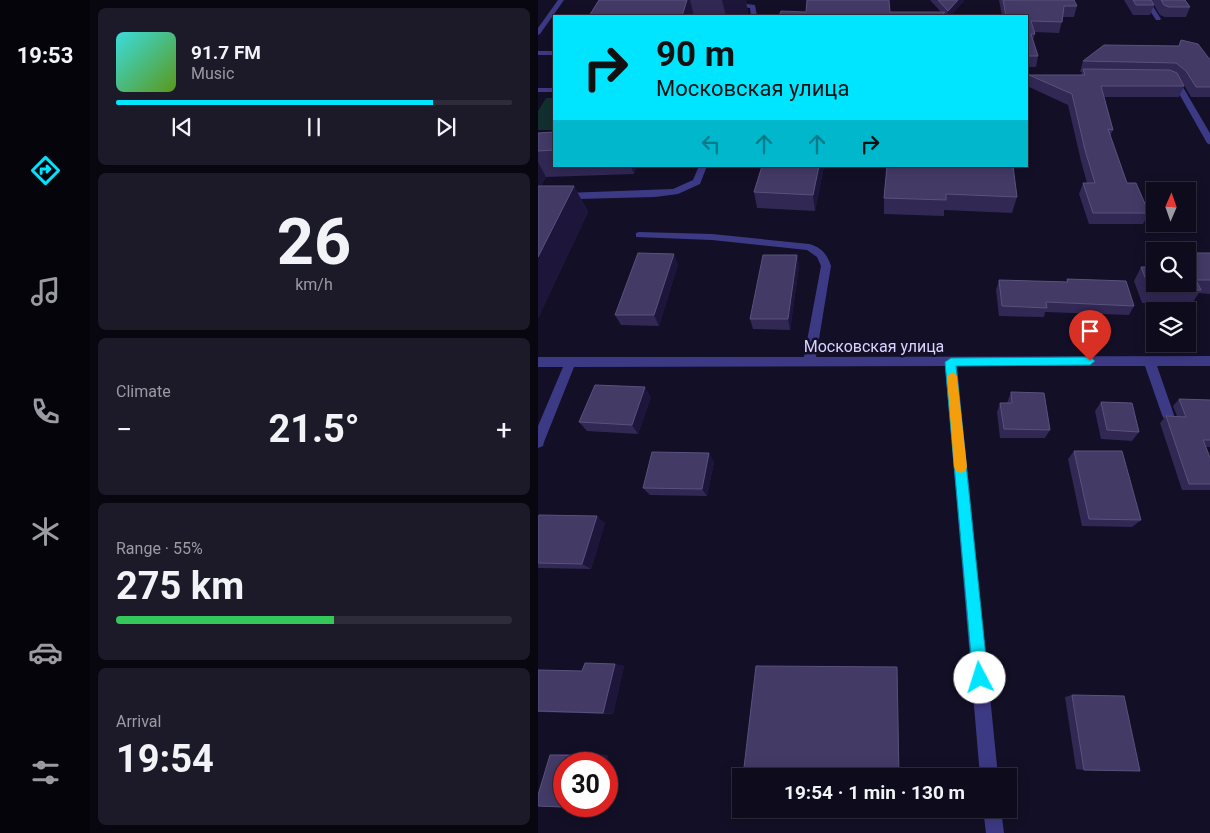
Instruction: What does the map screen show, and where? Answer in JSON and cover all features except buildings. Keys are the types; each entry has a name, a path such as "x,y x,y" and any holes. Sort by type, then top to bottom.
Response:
{"street":[{"path":"541,30 561,0"},
{"path":"1146,0 1158,19"},
{"path":"723,4 753,6 754,15"},
{"path":"538,53 553,53"},
{"path":"1162,77 1176,82 1210,143"},
{"path":"538,90 553,90"},
{"path":"538,197 675,192 697,182 703,167"},
{"path":"639,236 712,237 816,249 821,254 826,266 809,362"},
{"path":"1149,361 1168,415"},
{"name":"Московская улица","path":"538,362 1210,361"},
{"path":"951,362 988,768"},
{"path":"538,442 570,363"},
{"path":"993,818 994,833"}],"green space":[{"path":"546,98 553,98 553,130 538,130 538,111"}],"slow traffic":[{"path":"952,376 961,467"}],"route":[{"path":"980,678 951,362 1090,361"}]}
